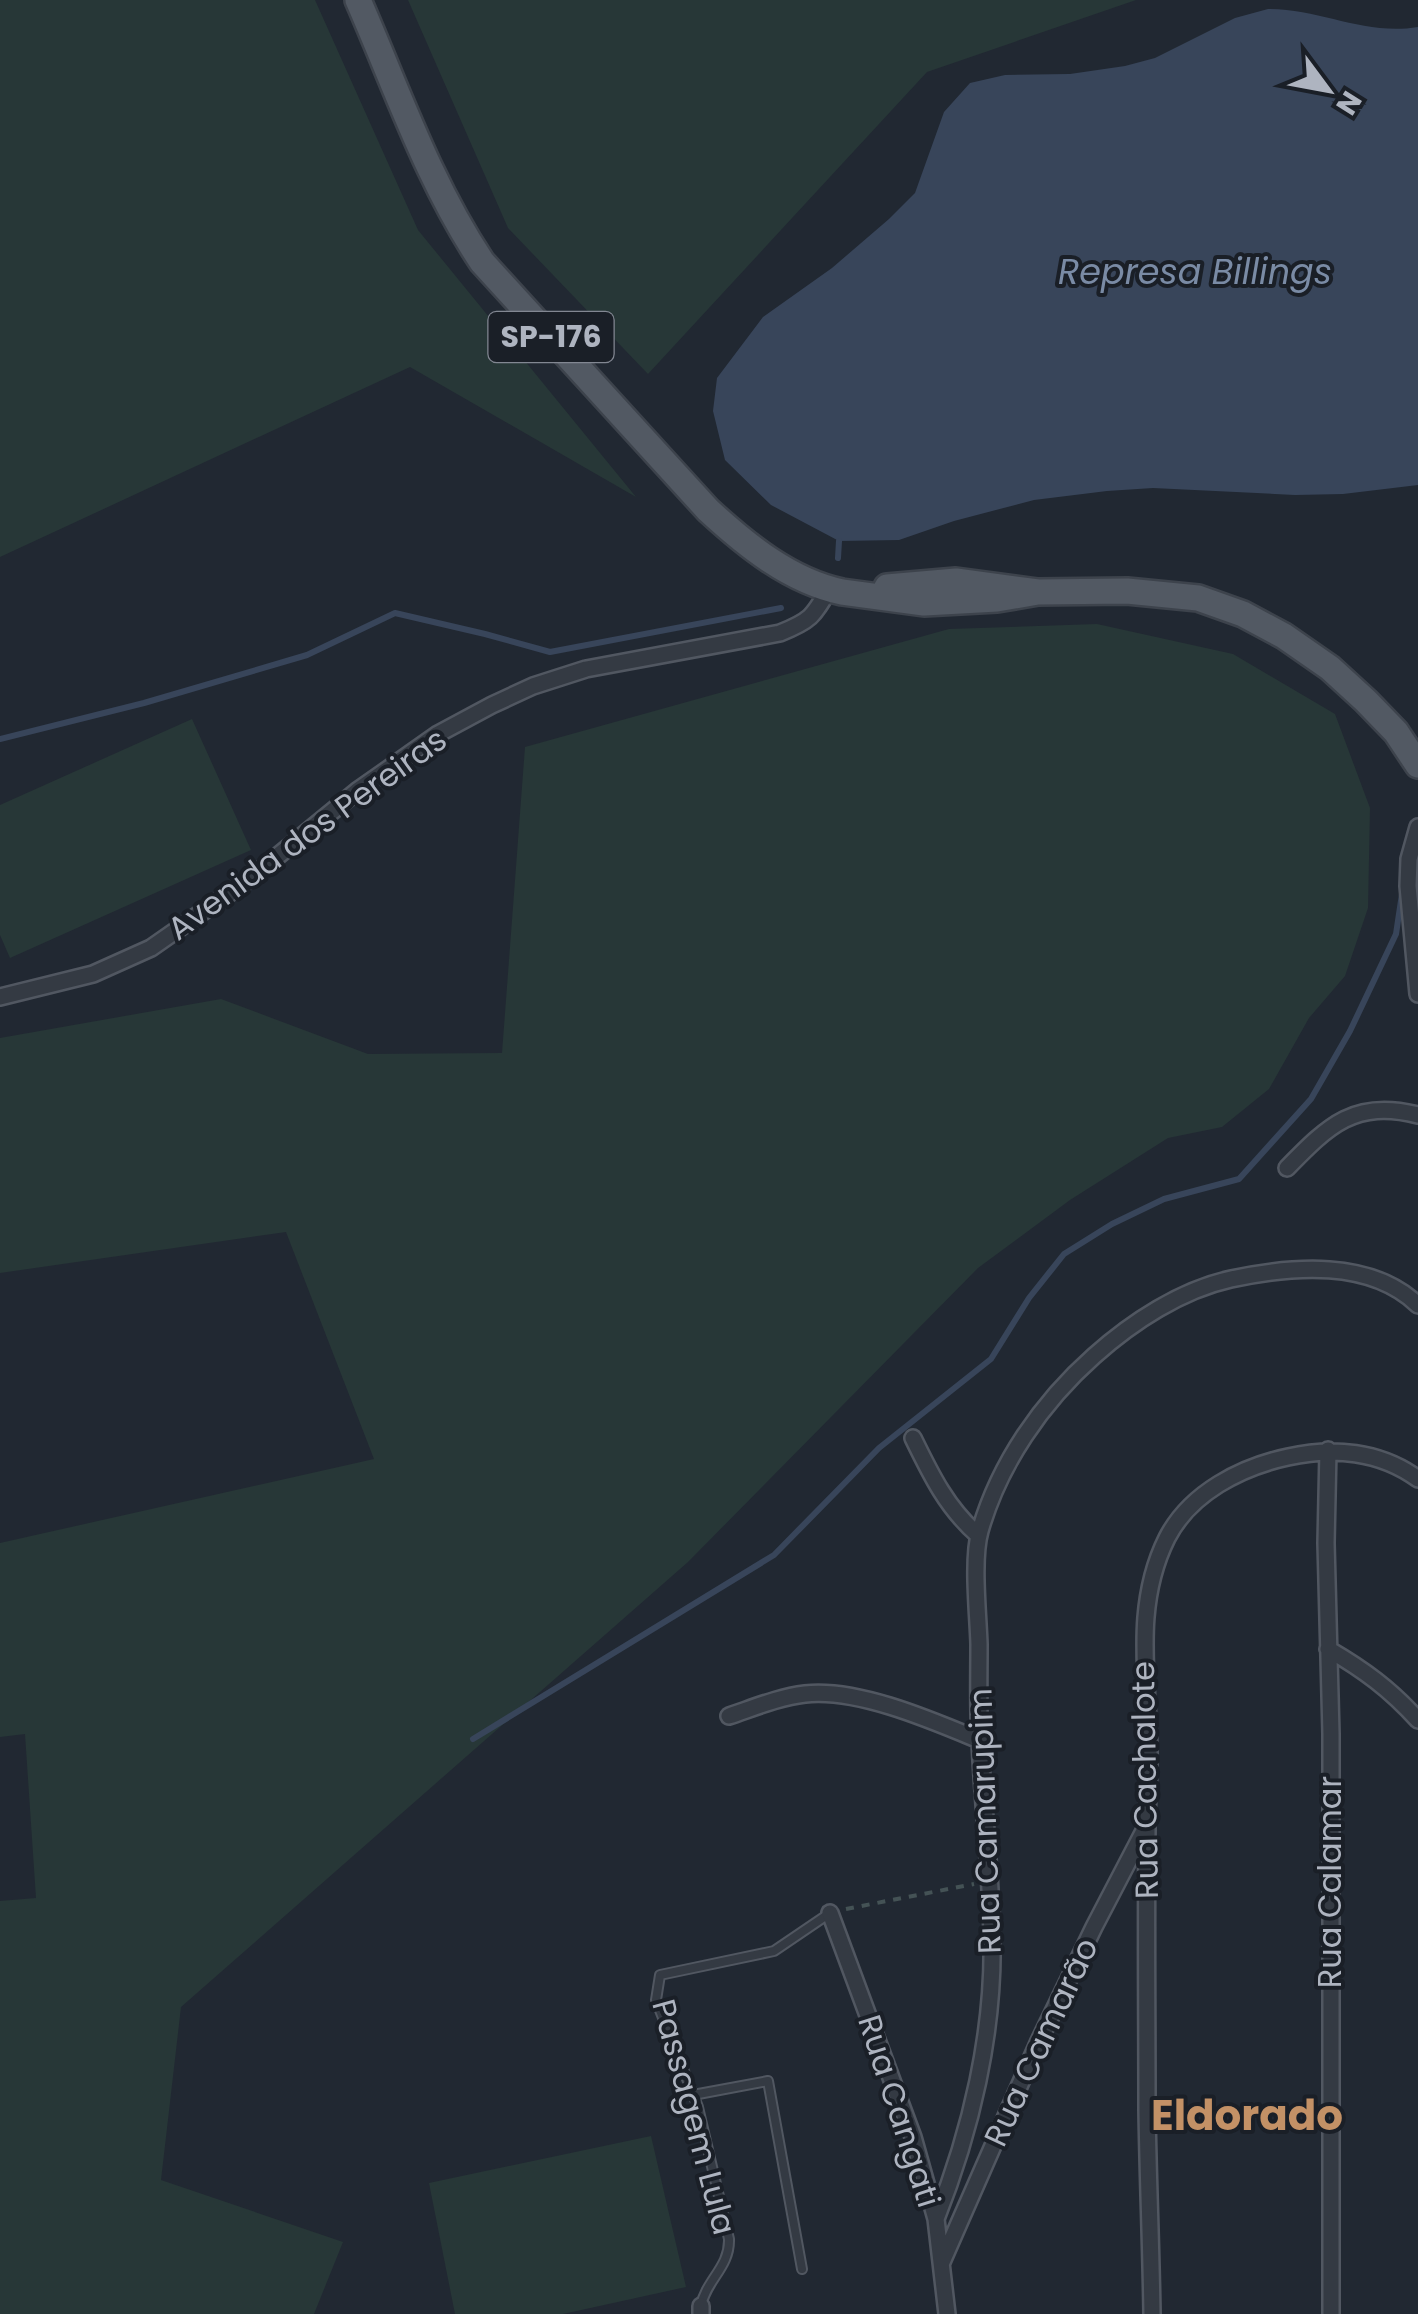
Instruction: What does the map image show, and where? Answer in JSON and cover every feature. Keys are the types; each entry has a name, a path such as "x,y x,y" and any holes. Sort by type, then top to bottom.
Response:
{"main road":[{"name":"SP-176","path":"358,0 420,149 458,225 482,262 708,510 759,554 786,570 836,590 956,581 1038,592 1127,591 1198,598 1243,614 1330,668 1396,732 1418,765"}],"street":[{"name":"Avenida dos Pereiras","path":"0,997 93,974 151,948 251,878 357,791 438,734 492,705 533,686 586,669 780,633 804,623 836,590"},
{"path":"1418,827 1409,859 1408,886 1418,994"},
{"path":"1287,1168 1339,1120 1364,1111 1396,1109 1418,1115"},
{"name":"Rua Camarupim","path":"936,2219 972,2106 990,1996 992,1940 979,1740 977,1590 978,1535 996,1484 1030,1428 1081,1368 1117,1336 1212,1284 1292,1270 1347,1272 1379,1279 1404,1292 1418,1305"},
{"path":"912,1438 940,1491 978,1535"},
{"name":"Rua Cachalote","path":"1152,2314 1147,2116 1150,1761 1143,1635 1154,1570 1168,1535 1188,1510 1224,1479 1270,1461 1328,1450 1356,1453 1402,1467 1418,1478"},
{"name":"Rua Calamar","path":"1328,1450 1331,2314"},
{"path":"1328,1649 1366,1671 1418,1720"},
{"path":"729,1716 804,1694 830,1694 909,1713 979,1740"},
{"name":"Rua Camarão","path":"942,2262 1039,2041 1147,1825"},
{"name":"Rua Cangati","path":"830,1913 913,2137 936,2219 947,2314"}],"lane":[{"name":"Passagem Lula","path":"701,2310 703,2294 728,2258 729,2239 698,2107 656,2000 660,1975 774,1950 830,1913"},
{"path":"693,2095 768,2081 802,2269"}],"path":[{"path":"830,1913 989,1881"}],"shaded area":[{"path":"0,0 315,0 418,230 636,497 410,367 0,557"},
{"path":"408,0 1136,0 927,72 648,374 508,228"},
{"path":"1097,624 1233,654 1335,714 1370,808 1368,908 1345,976 1309,1018 1269,1089 1222,1127 1168,1138 1070,1200 978,1268 688,1562 181,2007 161,2180 343,2242 314,2314 0,2314 0,1901 36,1898 25,1734 0,1737 0,1543 374,1459 286,1232 0,1273 0,1038 221,999 368,1054 502,1053 525,747 949,629"},
{"path":"192,719 251,850 10,958 0,935 0,805"},
{"path":"651,2136 686,2287 563,2314 455,2314 429,2183"}],"water":[{"name":"Represa Billings","path":"1268,9 1380,28 1418,27 1418,485 1295,495 1153,488 1107,491 1034,500 899,540 839,541 771,505 725,460 713,411 717,378 763,317 832,268 915,193 944,112 970,83 1005,75 1070,74 1125,66 1155,58 1235,18"}],"waterway":[{"path":"838,558 839,541"},
{"path":"0,739 144,703 307,655 395,613 550,652 781,608"},
{"path":"473,1739 774,1555 879,1448 991,1359 1029,1298 1064,1254 1112,1224 1164,1199 1239,1179 1311,1099 1350,1031 1396,934 1402,894"}],"district":[{"name":"Eldorado","path":"1247,2115"}]}
